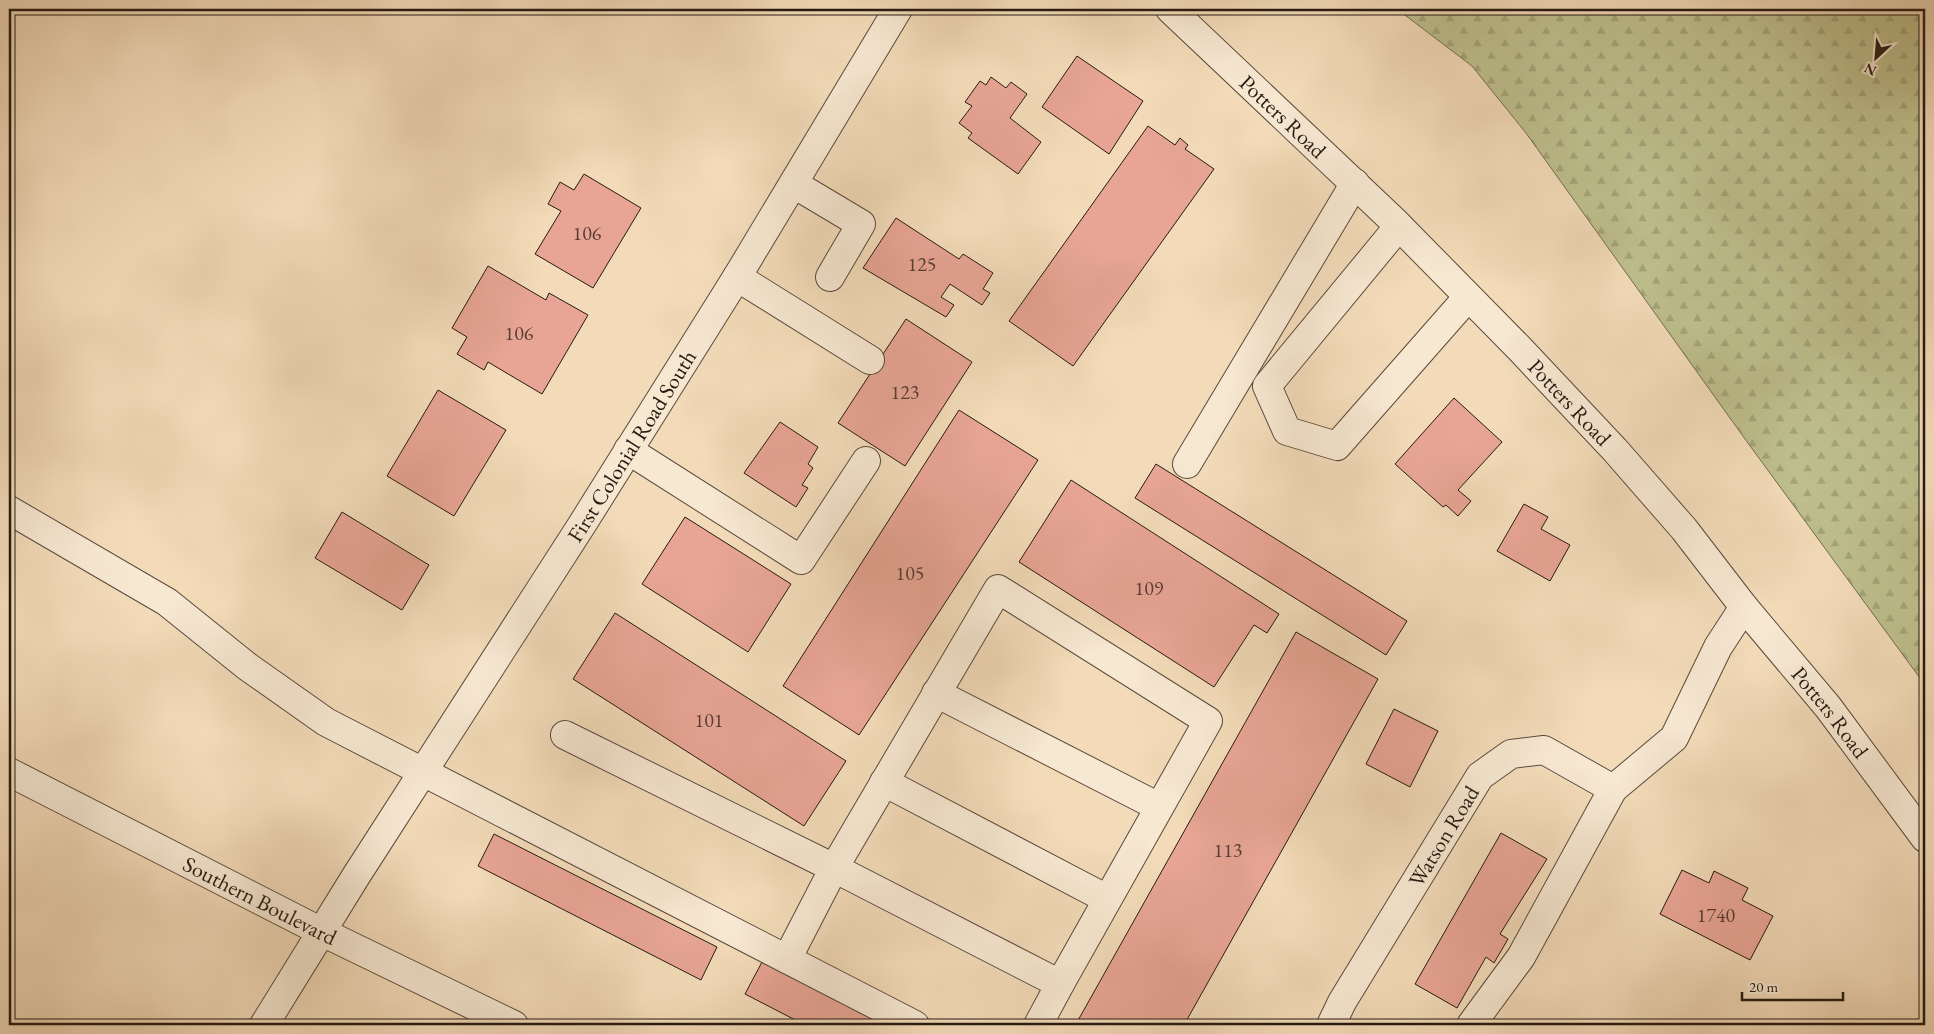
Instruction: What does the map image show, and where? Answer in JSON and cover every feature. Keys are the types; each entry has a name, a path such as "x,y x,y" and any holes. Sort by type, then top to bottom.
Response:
{"street":[{"name":"First Colonial Road South","path":"264,1025 356,876 738,277 898,9"},
{"name":"Potters Road","path":"1170,9 1399,226 1615,450 1684,529 1744,608 1828,707 1925,838"},
{"path":"1187,464 1355,183"},
{"path":"794,184 861,224 830,277"},
{"path":"1399,226 1267,386 1287,431 1337,446 1468,297"},
{"path":"738,277 870,360"},
{"path":"628,450 802,560 866,461"},
{"path":"9,510 166,602 248,667 326,722 915,1025"},
{"path":"787,959 834,868 998,589 1208,721 1038,1025"},
{"path":"1471,1025 1521,957 1613,788 1674,738 1718,647 1744,608"},
{"path":"936,693 1159,807"},
{"path":"565,735 834,868 1060,984"},
{"name":"Watson Road","path":"1331,1025 1347,994 1480,776 1511,754 1544,750 1613,788"},
{"name":"Southern Boulevard","path":"9,772 322,932 514,1025"},
{"path":"884,782 1108,899"}],"green space":[{"path":"1397,9 1925,9 1925,685 1745,439 1526,133 1472,66"}],"building":[{"path":"1077,56 1143,101 1109,154 1042,107"},
{"path":"991,77 1006,88 1011,82 1027,94 1010,118 1041,142 1018,174 968,138 972,133 959,123 972,106 965,102 980,81 986,85"},
{"path":"1148,126 1175,145 1180,138 1188,145 1185,149 1214,169 1073,366 1009,321"},
{"path":"584,174 641,208 593,288 535,254 561,211 548,204 560,182 574,190"},
{"path":"896,218 959,259 963,254 993,273 983,289 990,293 982,305 950,284 941,297 954,305 946,317 863,268"},
{"path":"488,266 546,300 549,293 588,315 542,394 488,362 484,370 457,354 467,337 452,328"},
{"path":"906,319 972,362 905,466 838,423"},
{"path":"438,390 506,430 454,516 387,476"},
{"path":"1454,398 1502,442 1458,490 1471,501 1458,516 1446,505 1443,507 1395,464"},
{"path":"959,410 1038,460 859,735 783,686"},
{"path":"780,422 818,447 808,464 813,468 802,485 808,488 796,507 744,473"},
{"path":"1156,464 1407,621 1386,655 1135,498"},
{"path":"1071,480 1279,614 1267,633 1254,625 1214,687 1019,562"},
{"path":"1524,504 1548,517 1541,529 1570,545 1550,581 1497,551"},
{"path":"342,512 429,565 402,610 315,558"},
{"path":"685,517 791,584 748,652 642,584"},
{"path":"615,613 846,761 804,826 573,679"},
{"path":"1296,632 1378,679 1184,1025 1077,1025 1076,1024"},
{"path":"1394,709 1438,731 1410,787 1366,764"},
{"path":"1501,833 1547,859 1500,934 1508,939 1494,963 1486,957 1457,1008 1415,984"},
{"path":"494,834 717,947 701,980 478,866"},
{"path":"1682,870 1709,883 1714,871 1748,888 1742,900 1773,916 1750,960 1660,914"},
{"path":"762,962 884,1025 805,1025 745,994"}]}
